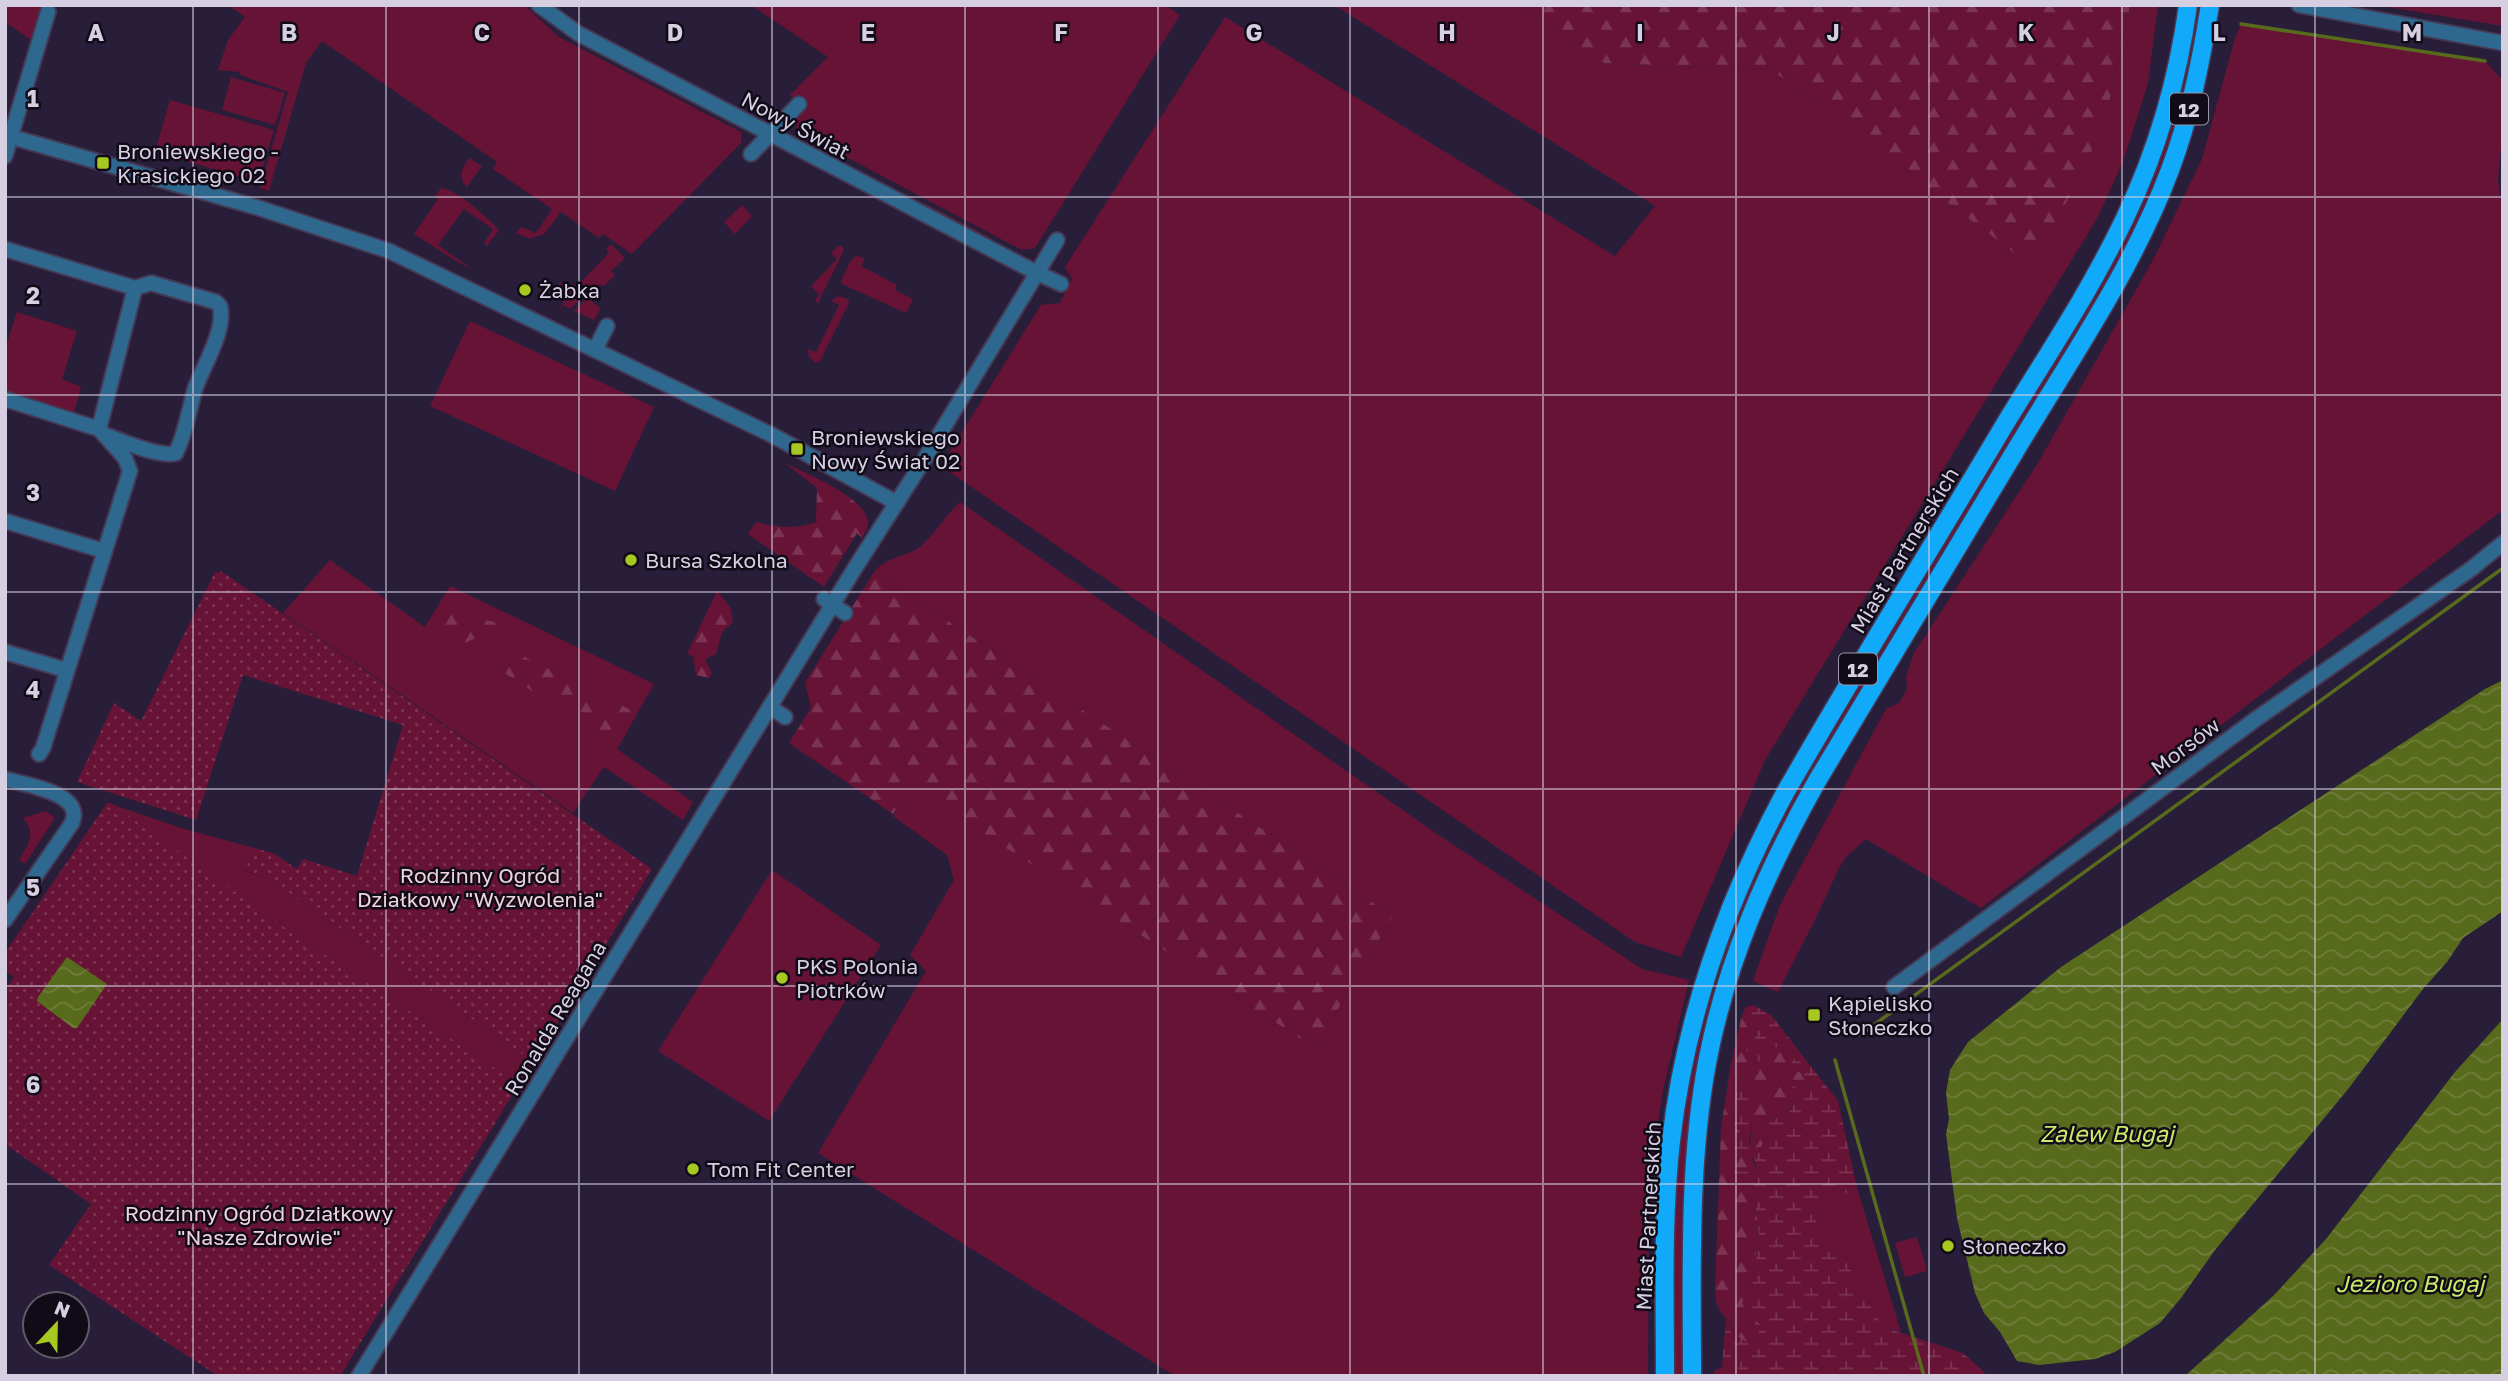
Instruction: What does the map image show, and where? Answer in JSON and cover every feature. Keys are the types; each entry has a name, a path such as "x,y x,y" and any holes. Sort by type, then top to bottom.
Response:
{"main road":[{"name":"Miast Partnerskich","path":"1665,1376 1666,1219 1674,1122 1697,1007 1729,909 1752,855 1791,782 2074,310 2120,228 2150,160 2164,120 2188,5"},
{"name":"12","path":"1692,1376 1693,1206 1703,1086 1718,1012 1753,908 1817,781 2133,251 2170,169 2191,102 2210,5"},
{"path":"2203,48 2223,5"}],"street":[{"name":"Nowy Świat","path":"539,5 579,34 1061,284"},
{"path":"2299,5 2503,43"},
{"path":"5,156 8,136 48,12"},
{"path":"751,154 799,104"},
{"path":"8,136 247,204 373,244 770,434 897,503 1057,240"},
{"path":"5,249 135,288 151,283 216,302 220,306 221,318 208,362 202,368 181,441 173,454 139,446 5,399"},
{"path":"102,432 135,288"},
{"path":"595,350 607,326"},
{"path":"102,432 130,466"},
{"path":"38,754 43,748 130,466 139,446"},
{"name":"Ronalda Reagana","path":"359,1376 897,503"},
{"path":"5,521 104,551"},
{"name":"Morsów","path":"1894,987 2256,719 2471,569 2503,543"},
{"path":"5,652 66,670"},
{"path":"770,707 785,717"},
{"path":"5,779 62,797 72,804 75,812 72,823 5,920"}],"green space":[{"path":"5,5 43,5 34,42 5,22"},
{"path":"228,5 524,5 559,37 741,132 741,143 632,254 603,234 599,238 561,212 544,234 530,239 516,233 521,227 536,233 552,209 493,169 497,162 322,41 306,63 269,191 260,188 288,92 240,75 240,72 218,70 228,40 245,17"},
{"path":"751,5 1165,5 1180,15 1035,248 1022,250 801,133 793,121 806,110 790,95 828,57"},
{"path":"1334,5 1517,5 1604,63 1772,70 2021,258 2104,126 2130,5 2158,5 2148,83 2124,159 2098,217 1765,760 1681,957 1635,942 941,466 1041,305 1060,303 1072,279 1065,267 1225,17 1615,256 1655,206"},
{"path":"1517,5 2130,5 2104,126 2044,247 2021,258 1772,70 1604,63"},
{"path":"2195,5 2203,5 2184,104 2167,156 2132,235 2102,292 1782,829 1758,876 1723,969 1718,967 1748,884 1793,793 2097,288"},
{"path":"2375,5 2503,5 2503,26"},
{"path":"2241,24 2485,61 2503,81 2498,180 2503,215 2503,510 1981,908 1866,839 1845,858 1839,868 1778,992 1753,981 1780,905 1886,709 1899,703 1907,689 1906,677 1914,653 2038,463 2153,260 2202,159"},
{"path":"231,77 285,93 275,125 222,110"},
{"path":"170,100 274,130 258,182 155,152"},
{"path":"469,158 482,166 467,187 462,180 462,173"},
{"path":"441,188 463,199 499,230 487,246 484,243 493,229 464,209 438,245 473,270 414,234 438,199 435,196"},
{"path":"924,203 989,237 986,239 927,211"},
{"path":"742,205 752,216 735,234 724,222"},
{"path":"611,244 625,258 611,271 615,275 604,286 601,284 591,293 580,283 609,253 606,249"},
{"path":"838,246 842,246 844,250 818,303 815,301 819,294 811,286 837,259 831,253"},
{"path":"856,256 865,258 861,266 897,285 895,290 913,299 906,313 842,284 850,262"},
{"path":"560,282 568,290 566,297 575,283 586,294 570,309 563,305 558,316 565,297 555,288"},
{"path":"838,296 848,299 849,303 820,361 816,363 809,357 808,349 816,352 839,305 831,301"},
{"path":"588,297 600,309 594,320 574,311"},
{"path":"17,312 77,331 62,379 81,387 74,413 5,392 5,350"},
{"path":"470,321 654,407 615,491 430,406"},
{"path":"785,463 847,496 858,504 868,523 862,538 857,533 824,587 748,534 756,522 786,527 816,522 817,488"},
{"path":"960,502 1440,836 1642,969 1689,980 1664,1086 1649,1176 1648,1376 1175,1376 818,1153 926,971 910,955 954,880 947,855 893,816 911,786 1315,1048 1393,916 874,572 886,562 910,553 922,545"},
{"path":"330,560 425,627 450,586 654,684 617,749 693,802 683,820 604,767 573,813 283,613"},
{"name":"Rodzinny Ogród Działkowy \"Wyzwolenia\"","path":"221,571 652,869 534,1062 266,877 245,871 254,848 273,853 297,869 303,859 357,876 403,725 243,675 196,820 77,782 114,703 141,721 215,572"},
{"path":"874,572 1393,916 1315,1048 912,787 893,814 789,743 811,708 805,683"},
{"path":"717,591 730,607 733,622 722,632 716,654 705,659 712,673 709,678 696,675 693,656 687,654"},
{"path":"449,607 461,615 509,625 462,644 432,624 438,613"},
{"path":"517,653 637,713 618,747 489,663"},
{"name":"Rodzinny Ogród Działkowy \"Nasze Zdrowie\"","path":"107,803 111,803 287,929 519,1084 340,1376 218,1376 91,1293 91,1290 49,1265 91,1204 5,1144 5,990 14,977 5,970 5,953"},
{"path":"111,804 181,828 254,848 245,871 266,877 534,1062 519,1084 287,929"},
{"path":"46,811 55,818 25,864 19,860 30,839 30,828 23,818"},
{"name":"PKS Polonia Piotrków","path":"772,870 881,945 769,1121 658,1051"},
{"path":"1710,992 1716,994 1685,1376 1673,1376 1676,1169 1688,1084"},
{"path":"1753,1005 1771,1015 1838,1101 1857,1188 1848,1194 1836,1187 1825,1188 1818,1203 1816,1219 1824,1252 1846,1253 1859,1298 1876,1309 1880,1326 1963,1353 1988,1376 1748,1376 1735,1366 1722,1367 1726,1319 1734,1334 1748,1343 1756,1342 1761,1325 1746,1312 1742,1302 1751,1294 1759,1234 1753,1184 1742,1185 1730,1181 1731,1171 1759,1173 1754,1159 1731,1155 1735,1144 1740,1141 1740,1131 1732,1126 1739,1087 1747,1087 1751,1096 1751,1149 1761,1147 1768,1136 1763,1122 1783,1116 1793,1106 1795,1101 1789,1091 1793,1086 1801,1090 1810,1089 1801,1073 1790,1065 1797,1055 1787,1048 1772,1047 1760,1061 1745,1057 1747,1047 1754,1042 1757,1026 1741,1019 1745,1008"},
{"path":"1741,1019 1758,1026 1754,1042 1767,1051 1772,1047 1787,1048 1797,1055 1790,1065 1801,1073 1810,1090 1801,1090 1785,1115 1763,1122 1768,1136 1761,1147 1751,1149 1751,1121 1739,1088 1732,1125 1740,1131 1742,1142 1759,1174 1753,1183 1759,1234 1747,1312 1761,1325 1756,1342 1748,1343 1734,1334 1717,1306 1715,1292 1721,1129"},
{"path":"1836,1187 1848,1194 1857,1188 1901,1332 1879,1326 1876,1309 1859,1298 1846,1254 1824,1252 1817,1227 1818,1203 1825,1188"},
{"path":"1917,1237 1927,1271 1905,1277 1895,1243"},
{"path":"1735,1365 1748,1376 1714,1376 1714,1371"}],"water":[{"name":"Zalew Bugaj","path":"2503,680 2503,911 2463,938 2349,1088 2215,1250 2160,1323 2115,1352 2095,1359 2039,1365 2017,1361 2000,1332 1984,1313 1975,1293 1957,1218 1946,1134 1949,1119 1946,1093 1950,1070 1968,1042 2061,967 2485,689"},
{"path":"67,957 107,984 77,1028 73,1028 37,1001"},
{"name":"Jezioro Bugaj","path":"2503,1019 2503,1376 2185,1376 2274,1295 2326,1239 2455,1072"}],"waterway":[{"path":"2241,24 2485,61"},
{"path":"1860,1035 2503,568"},
{"path":"1835,1060 1924,1376"}],"place":[{"name":"Broniewskiego - Krasickiego 02","path":"103,163"},
{"name":"Żabka","path":"525,290"},
{"name":"Broniewskiego Nowy Świat 02","path":"797,449"},
{"name":"Bursa Szkolna","path":"631,560"},
{"name":"PKS Polonia Piotrków","path":"782,978"},
{"name":"Kąpielisko Słoneczko","path":"1814,1015"},
{"name":"Tom Fit Center","path":"693,1169"},
{"name":"Słoneczko","path":"1948,1246"}]}
